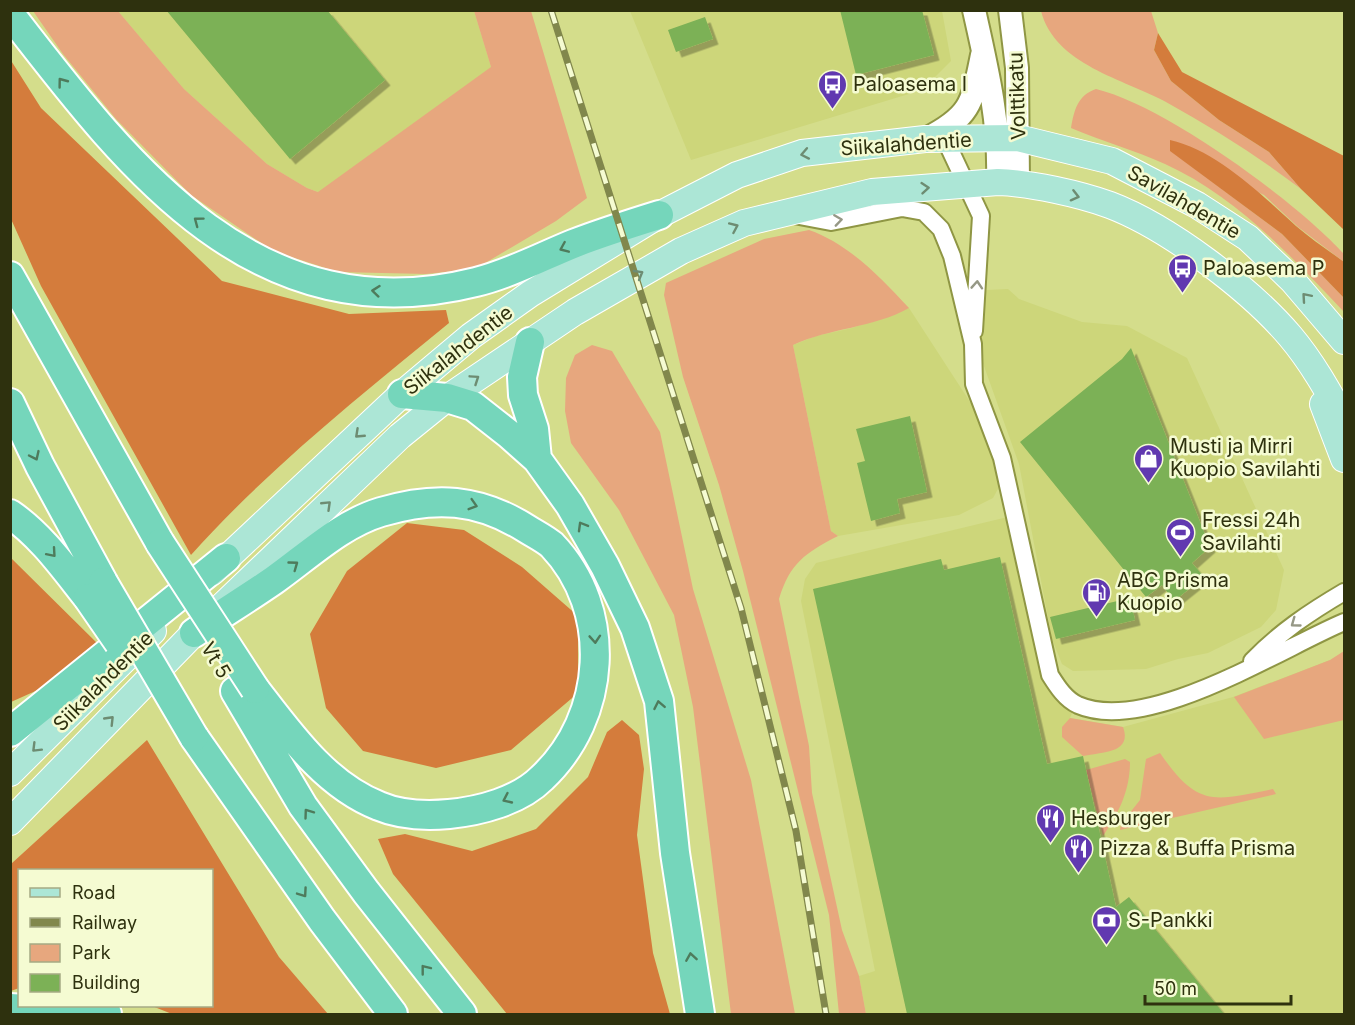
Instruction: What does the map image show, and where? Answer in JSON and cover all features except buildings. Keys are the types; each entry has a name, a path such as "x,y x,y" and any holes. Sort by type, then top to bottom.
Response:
{"highway":[{"path":"10,14 74,97 119,148 160,189 223,240 258,261 301,278 339,287 387,292 428,290 476,282 576,243 659,215"},
{"name":"Vt 5","path":"10,278 155,547 245,690 303,806 366,892 462,1014"},
{"path":"530,342 522,377 523,395 534,429 537,459"},
{"path":"402,394 447,398 473,406 537,459 570,505 605,566 635,628 659,701 675,853 700,1014"},
{"path":"10,403 96,590 191,739 393,1014"},
{"path":"194,633 334,536 378,513 411,505 460,501 501,514 550,543 573,572 586,599 595,631 596,667 587,706 568,746 542,779 505,801 465,812 424,816 379,807 348,788 308,756 245,690"},
{"path":"10,514 96,590"},
{"path":"10,732 226,558"},
{"path":"10,1008 106,1014"}],"main road":[{"name":"Volttikatu","path":"974,10 983,51 1009,139"},
{"name":"Volttikatu","path":"1008,182 1009,139 1017,68 1010,10"},
{"name":"Volttikatu","path":"935,139 967,110 983,51"},
{"name":"Siikalahdentie","path":"10,773 226,558 402,394 471,336 530,294 659,215 737,175 802,153 935,139 1009,139"},
{"name":"Savilahdentie","path":"1009,139 1112,161 1197,205 1248,238 1292,280 1344,341"},
{"name":"Siikalahdentie","path":"10,822 194,633 400,436 447,398 575,312 681,251 744,223 781,212 872,192 1008,182"},
{"name":"Savilahdentie","path":"1008,182 1110,205 1170,236 1244,291 1289,335 1322,379 1344,420"},
{"path":"1322,379 1323,404 1344,459"}],"street":[{"path":"935,139 966,184 981,216 973,344 974,384 1002,458 1050,675 1061,691 1076,704 1095,710 1125,710 1155,705 1182,697 1344,622"},
{"path":"781,212 831,222 902,208 924,212 941,229 952,256 973,344"},
{"path":"1243,670 1276,636 1344,592"}],"shaded area":[{"path":"118,11 474,11 491,67 380,213 307,188 267,164 184,89"},
{"path":"630,11 942,11 951,61 922,90 691,160"},
{"path":"1158,33 1182,72 1344,156 1344,230 1301,189 1269,152 1219,120 1171,81 1154,50"},
{"path":"10,59 41,108 222,281 349,314 446,310 449,323 283,463 191,555 41,286 11,219"},
{"path":"1170,140 1187,145 1221,163 1302,231 1344,262 1344,298 1282,234 1170,151"},
{"path":"1008,289 1019,299 1082,322 1127,326 1187,358 1284,570 1276,610 1261,627 1208,653 1146,669 1073,671 1062,664 1052,639 1019,464 965,313 987,290"},
{"path":"909,308 972,405 998,471 999,487 993,498 959,515 838,536 831,531 793,345"},
{"path":"1016,515 1050,675 1076,704 1070,718 1123,727 1233,697 1330,660 1344,718 1344,1014 866,1014 859,976 875,971 801,601 805,579 816,563"},
{"path":"407,523 464,530 522,567 578,616 578,693 511,750 436,768 363,751 326,708 310,634 347,571"},
{"path":"10,557 100,646 40,689 11,702"},
{"path":"622,720 639,735 644,769 637,835 653,953 670,1014 507,1014 393,874 378,839 405,834 472,851 536,829 588,777 607,732"},
{"path":"147,740 279,957 328,1014 172,1014 154,1007 213,1007 213,869 18,869 18,988 11,991 11,864"}],"green space":[{"path":"33,11 118,11 184,89 267,164 318,192 491,67 474,11 531,11 587,198 556,221 475,269 426,274 338,272 273,251 191,195 116,119 63,54"},
{"path":"1041,11 1151,11 1158,33 1154,50 1171,81 1219,120 1269,152 1301,189 1252,154 1201,122 1166,102 1093,68 1076,57 1061,45 1049,29"},
{"path":"1096,89 1157,114 1192,135 1263,183 1323,233 1344,254 1344,262 1298,227 1264,195 1171,151 1282,234 1344,298 1344,312 1262,229 1216,193 1165,164 1071,128 1081,99"},
{"path":"809,230 824,236 851,253 875,273 909,308 881,320 807,339 793,345 831,531 838,536 800,560 788,576 779,599 809,746 812,793 842,930 859,976 866,1014 839,1014 829,915 743,571 719,485 683,377 664,295 666,283 764,239"},
{"path":"592,345 612,351 660,432 693,589 751,780 795,1014 731,1014 693,707 674,615 619,510 571,443 565,411 566,378 575,355"},
{"path":"1344,651 1344,720 1264,739 1234,697 1330,660"},
{"path":"1070,718 1123,727 1125,736 1123,742 1113,750 1083,756 1062,737 1062,727"},
{"path":"1160,753 1185,784 1208,796 1235,796 1273,789 1276,794 1120,830 1121,824 1140,800 1146,759"},
{"path":"1125,759 1130,762 1126,792 1119,810 1103,836 1086,770"}],"railway":[{"path":"551,10 741,608 796,831 826,1014"}],"place":[{"name":"Paloasema I","path":"832,110"},
{"name":"Paloasema P","path":"1182,294"},
{"name":"Musti ja Mirri Kuopio Savilahti","path":"1149,484"},
{"name":"Fressi 24h Savilahti","path":"1181,558"},
{"name":"ABC Prisma Kuopio","path":"1096,618"},
{"name":"Hesburger","path":"1050,844"},
{"name":"Pizza & Buffa Prisma","path":"1079,874"},
{"name":"S-Pankki","path":"1107,946"}]}
